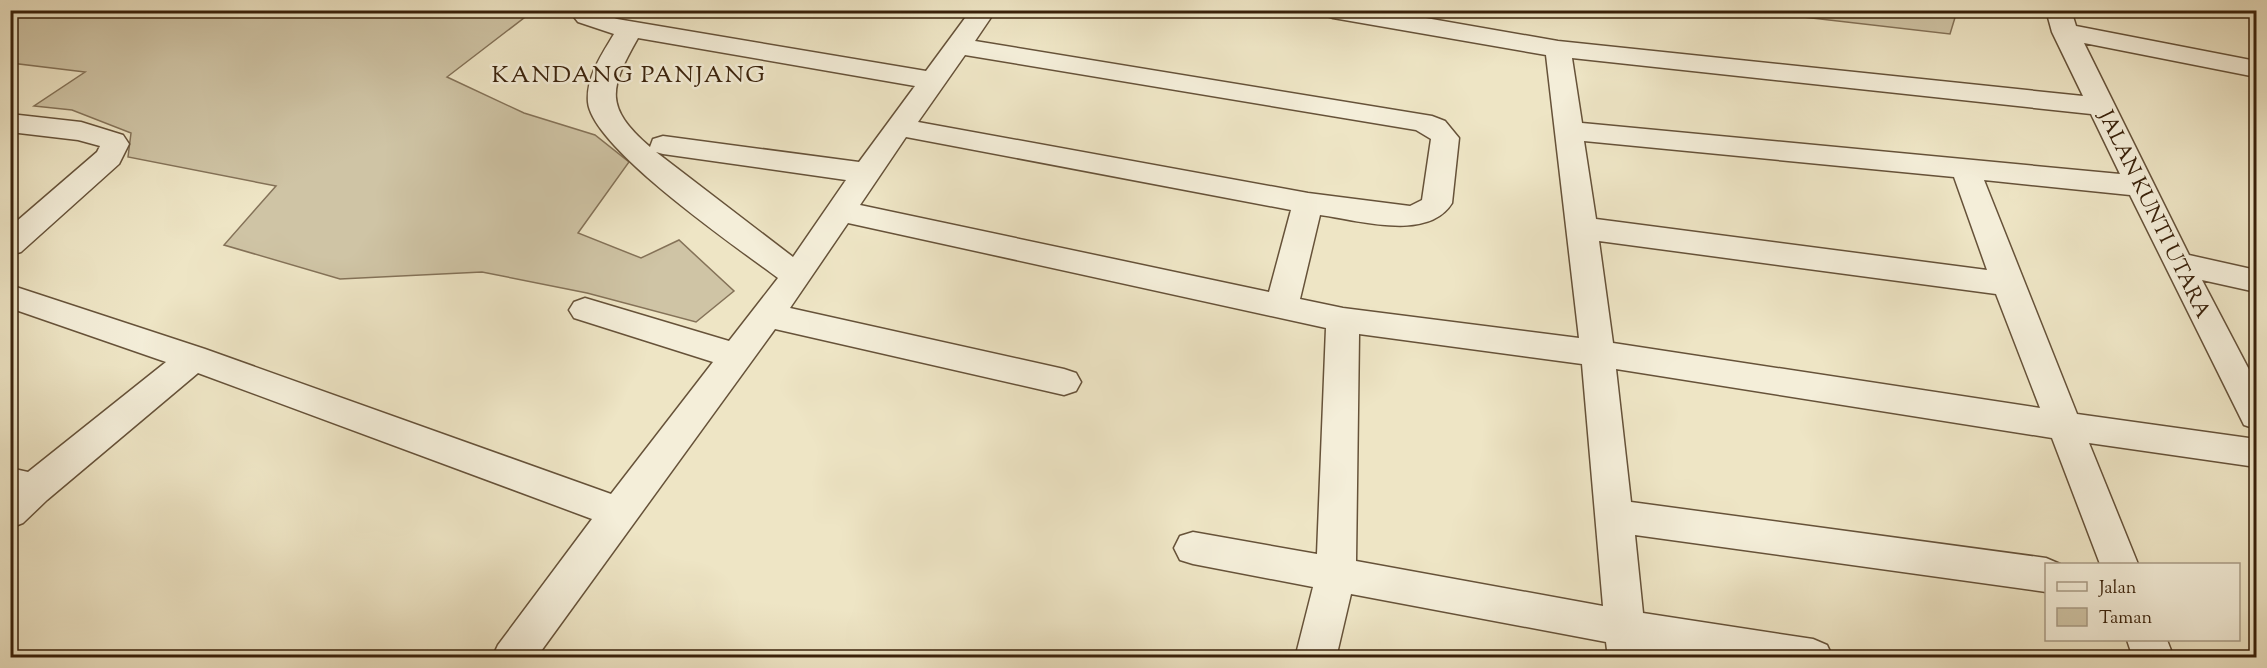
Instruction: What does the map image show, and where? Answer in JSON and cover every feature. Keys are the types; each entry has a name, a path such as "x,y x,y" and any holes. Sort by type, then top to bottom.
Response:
{"street":[{"path":"589,10 587,17 594,22 935,81"},
{"path":"512,657 797,276 866,173 935,81 984,10"},
{"path":"1348,12 1558,49 2102,107"},
{"path":"2061,21 2256,69"},
{"name":"JALAN KUNTI UTARA","path":"2061,21 2178,263 2256,415"},
{"path":"630,29 602,89 603,111 609,121 648,161 797,276"},
{"path":"899,127 1308,203 1410,216 1421,215 1432,210 1437,204 1445,138 1435,127 1422,122 960,45"},
{"path":"1558,49 1598,353 1627,643"},
{"path":"10,123 81,131 116,144 109,158 10,244"},
{"path":"1569,131 2141,186"},
{"path":"663,145 866,173"},
{"path":"1966,170 2006,284 2066,426 2119,563"},
{"path":"1282,306 1308,203"},
{"path":"842,211 1343,320 1598,353 2066,426 2256,453"},
{"path":"1582,228 2006,284"},
{"path":"2178,263 2256,281"},
{"path":"10,296 193,358 618,513"},
{"path":"585,310 736,356"},
{"path":"767,315 1064,382"},
{"path":"1315,657 1336,575 1343,320"},
{"path":"18,495 193,358"},
{"path":"1616,516 2045,575"},
{"path":"1193,548 1336,575 1627,643 1813,657"},
{"path":"2148,641 2154,657"}],"green space":[{"path":"11,10 533,11 447,77 524,113 595,135 629,162 578,233 641,258 679,240 734,291 696,322 587,293 482,272 340,279 224,245 276,186 128,157 131,133 72,110 34,106 85,72 11,63"},
{"path":"1516,11 1957,11 1950,34 1803,17"}],"district":[{"name":"KANDANG PANJANG","path":"629,74"}]}
